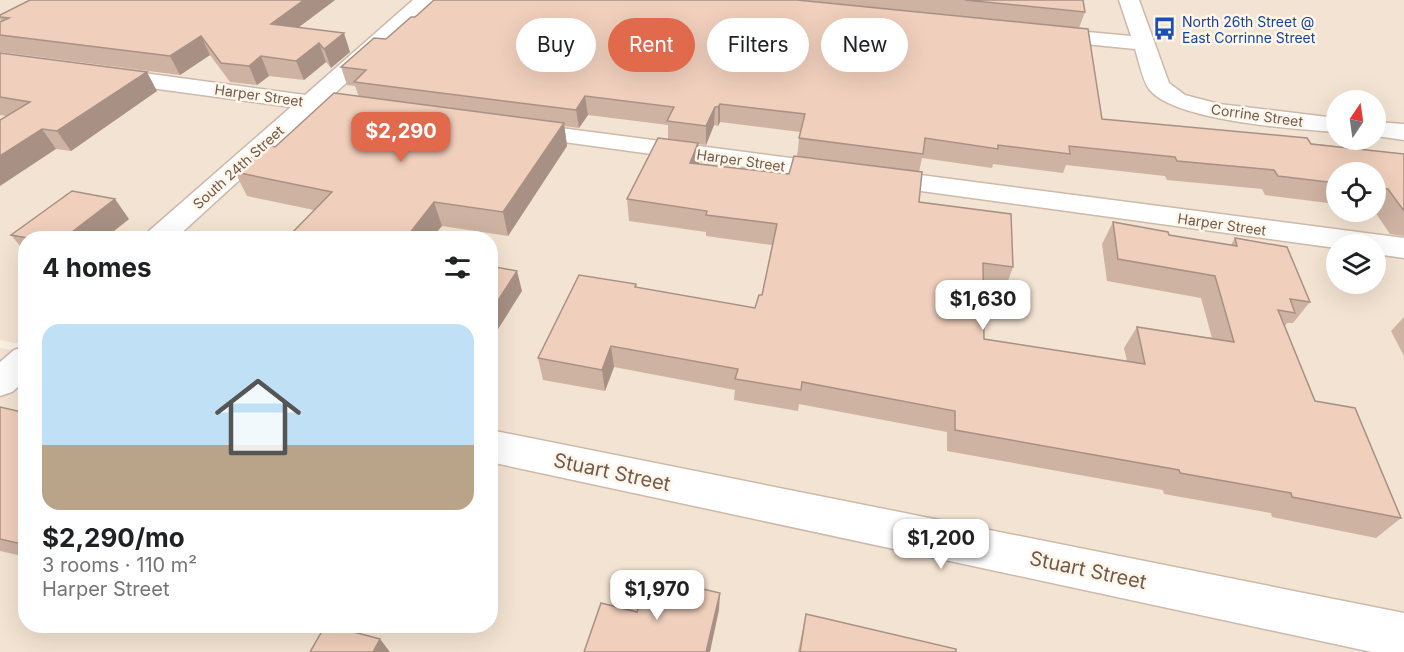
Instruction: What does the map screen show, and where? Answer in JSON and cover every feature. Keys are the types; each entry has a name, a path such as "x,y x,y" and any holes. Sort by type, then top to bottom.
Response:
{"street":[{"name":"South 24th Street","path":"167,231 425,0"},
{"name":"Corrine Street","path":"1129,0 1159,86 1177,100 1218,111 1326,124"},
{"path":"1026,32 1145,44"},
{"name":"Harper Street","path":"80,71 389,113"},
{"name":"Harper Street","path":"496,127 1326,238"},
{"path":"1386,130 1404,132"},
{"name":"Harper Street","path":"1386,247 1404,249"},
{"path":"0,345 18,348"},
{"path":"0,382 18,366"},
{"name":"Stuart Street","path":"498,448 1404,636"}],"shaded area":[{"path":"0,0 423,0 310,102 0,60"},
{"path":"728,0 1404,0 1404,634 498,447 498,231 167,231 375,46 516,45 516,72 596,72 596,44 608,44 608,72 695,72 695,43 707,43 707,72 809,72 809,43 821,42 821,72 908,72 908,42 1139,40"},
{"path":"0,61 307,103 161,231 18,231 18,344 0,340"},
{"path":"0,348 18,351 18,633 498,633 498,453 1404,652 0,652"}],"building":[{"path":"30,0 304,0 271,24 344,33 324,49 319,43 296,61 261,56 249,66 221,63 201,36 170,56 0,35 0,22 9,18 0,17 0,15"},
{"path":"434,0 797,0 1088,29 1102,119 1307,138 1311,144 1326,146 1326,150 1367,150 1404,154 1404,211 1386,189 1386,162 1326,162 1326,182 1278,176 1274,170 1177,161 1175,157 1069,146 1070,154 998,145 998,149 925,138 923,154 799,138 805,114 720,104 715,107 706,126 667,121 674,107 585,96 576,110 354,82 366,70 341,67 374,38 386,39 411,17 415,17"},
{"path":"965,0 1083,0 1085,12"},
{"path":"0,53 147,72 57,131 42,129 0,156 0,120 30,102 0,97"},
{"path":"334,93 564,123 503,212 434,202 411,231 294,231 332,192 235,172 267,145 275,147"},
{"path":"658,138 698,143 690,163 789,174 794,156 922,172 919,202 1011,214 1013,267 983,263 984,339 1145,364 1137,327 1234,342 1215,276 1118,259 1113,222 1168,232 1169,235 1237,246 1235,238 1287,247 1310,302 1290,299 1295,313 1278,310 1315,401 1355,408 1401,518 1292,497 1291,493 1180,473 1179,470 955,430 955,411 802,382 801,390 735,379 738,369 611,346 602,370 538,358 579,275 755,308 759,295 762,295 777,224 706,215 707,211 627,199"},
{"path":"72,191 115,199 73,231 18,231 18,236 11,235"},
{"path":"498,267 517,271 498,301"},
{"path":"0,407 18,411 18,543 0,539"},
{"path":"648,576 720,593 706,652 584,652 601,603 637,612"},
{"path":"806,614 956,649 956,652 800,652"},
{"path":"321,633 357,633 380,639 373,652 310,652"}],"place":[{"name":"North 26th Street @ East Corrinne Street","path":"1164,29"}]}
